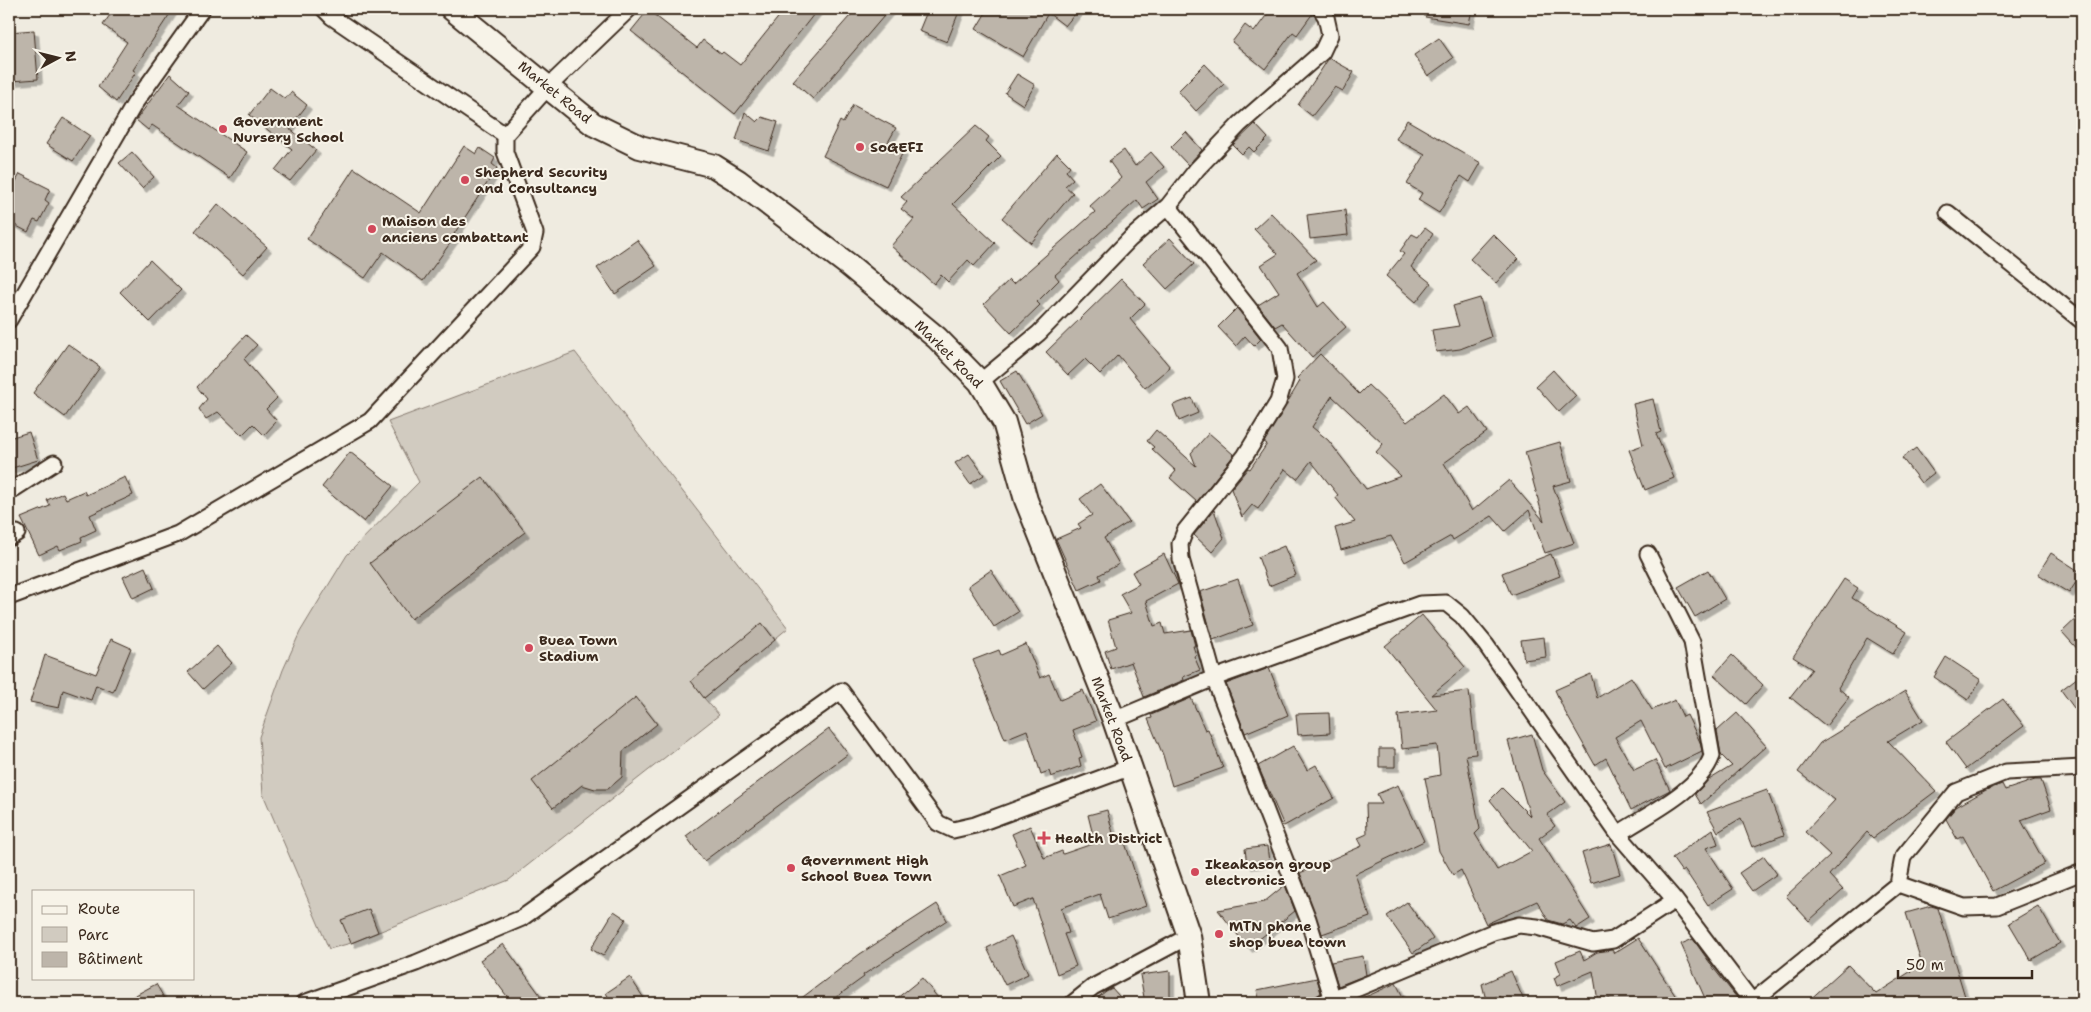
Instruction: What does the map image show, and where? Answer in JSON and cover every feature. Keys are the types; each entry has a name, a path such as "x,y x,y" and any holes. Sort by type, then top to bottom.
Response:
{"main road":[{"name":"Market Road","path":"452,9 549,86 593,124 640,147 714,166 738,181 850,266 937,338 980,382 1004,422 1026,500 1114,720 1189,936 1199,1003"}],"street":[{"path":"9,320 135,103 202,9"},
{"path":"324,9 332,17 505,135"},
{"path":"9,597 178,534 370,421 532,247 535,233 505,152 505,135 549,86 629,9"},
{"path":"980,382 1039,333 1130,240 1168,206 1197,169 1240,124 1322,52 1330,35 1326,17 1321,9"},
{"path":"1168,206 1280,348 1285,379 1278,402 1245,456 1185,531 1180,544 1181,559 1214,678 1308,919 1328,1002 1493,932 1519,925 1537,927 1593,943 1613,940 1675,900"},
{"path":"1948,213 2082,321"},
{"path":"9,492 54,462"},
{"path":"1618,834 1692,785 1707,770 1712,756 1692,642 1648,554"},
{"path":"1114,720 1214,678 1420,604 1446,603 1462,616 1486,645 1618,834 1675,900 1753,1002 1898,884 1903,857 1956,792 2006,772 2082,768"},
{"path":"304,1003 416,963 522,918 841,692 938,823 954,830 975,825 1130,767"},
{"path":"1898,884 1964,907 1997,906 2082,872"},
{"path":"1073,1003 1093,987 1189,936"}],"green space":[{"name":"Buea Town Stadium","path":"575,352 788,628 704,698 719,715 509,880 351,943 329,949 263,794 259,737 283,670 300,632 347,555 419,482 388,422"}],"building":[{"path":"114,9 173,9 133,70 136,72 116,102 98,87 127,42 103,25"},
{"path":"785,9 818,9 735,114 631,31 648,10 697,48 703,40 721,54 723,52 740,65"},
{"path":"856,9 890,9 813,99 793,81"},
{"path":"928,9 960,9 947,42 919,31"},
{"path":"988,9 1079,9 1065,26 1048,13 1023,57 976,29"},
{"path":"1271,9 1312,9 1313,13 1297,35 1293,32 1265,69 1232,42 1245,25 1254,32"},
{"path":"1426,9 1472,9 1469,24 1425,17"},
{"path":"34,30 38,79 12,81 9,32"},
{"path":"1439,38 1453,58 1428,76 1414,55"},
{"path":"1329,58 1354,72 1343,91 1335,87 1312,116 1298,105"},
{"path":"1205,64 1224,84 1196,111 1178,91"},
{"path":"170,74 189,91 178,105 247,152 230,178 152,125 148,130 136,120"},
{"path":"1017,74 1035,85 1023,105 1005,93"},
{"path":"270,88 285,99 291,92 307,105 289,128 316,150 290,181 275,170 292,149 249,115"},
{"name":"SoGEFI","path":"853,105 896,128 887,144 903,152 886,186 823,156 840,121 843,123"},
{"path":"745,112 757,122 762,117 778,122 769,151 736,140"},
{"path":"63,118 90,136 73,161 46,144"},
{"path":"1407,120 1481,163 1470,182 1461,176 1439,213 1418,200 1422,193 1407,184 1425,155 1396,139"},
{"path":"1255,124 1268,138 1254,152 1249,147 1242,154 1233,145"},
{"path":"976,126 989,137 986,141 1001,156 953,204 995,243 974,266 968,260 948,282 941,275 934,284 891,246 914,219 901,209 907,202 901,197"},
{"path":"1186,132 1202,150 1188,165 1171,147"},
{"path":"464,146 476,154 480,148 495,158 492,164 497,168 454,234 456,235 423,281 383,252 365,278 307,239 354,168 421,213"},
{"path":"1124,150 1135,166 1151,152 1164,167 1146,182 1158,199 1143,209 1137,200 1089,242 1091,243 1055,275 1059,280 1037,302 1040,305 1011,333 984,304 1009,280 1013,284 1095,212 1090,206 1121,178 1109,161"},
{"path":"132,152 154,177 142,188 119,163"},
{"path":"1057,153 1070,166 1066,171 1073,179 1065,186 1073,193 1031,243 1002,218"},
{"path":"20,174 50,189 45,200 49,203 39,222 34,220 28,232 9,222 9,180 15,183"},
{"path":"218,204 267,247 243,274 195,231"},
{"path":"1345,210 1348,235 1310,239 1307,215"},
{"path":"1271,213 1316,260 1297,273 1318,307 1324,302 1346,327 1312,357 1282,323 1275,327 1258,305 1279,292 1261,265 1278,254 1254,229"},
{"path":"1425,228 1433,234 1411,267 1431,283 1416,302 1386,276 1404,254 1400,251 1412,234 1418,237"},
{"path":"1493,234 1518,259 1496,283 1470,259"},
{"path":"1170,238 1194,264 1167,289 1143,263"},
{"path":"637,240 656,266 615,294 597,268"},
{"path":"150,260 181,290 150,322 120,292"},
{"path":"1121,279 1145,304 1130,319 1170,367 1145,388 1118,355 1100,374 1085,359 1068,375 1046,352"},
{"path":"1480,298 1491,337 1460,349 1436,352 1432,330 1459,326 1453,306"},
{"path":"1237,308 1261,339 1254,346 1245,336 1236,346 1218,327"},
{"path":"246,335 257,345 244,359 277,398 266,409 277,421 264,435 253,424 242,435 218,412 206,419 199,409 207,399 197,387"},
{"path":"68,344 100,367 65,417 33,393"},
{"path":"1320,354 1359,394 1368,385 1407,422 1444,394 1459,414 1469,407 1487,432 1444,463 1472,511 1509,480 1544,521 1525,452 1560,442 1571,481 1553,486 1574,543 1545,553 1529,510 1505,531 1492,516 1453,540 1451,536 1405,562 1391,536 1341,550 1335,528 1355,522 1335,497 1338,495 1311,461 1297,479 1285,469 1258,509 1252,505 1242,517 1231,489 1248,468 1250,469 1267,444 1264,442 1300,381 1297,378","holes":["1332,396 1383,444 1376,452 1401,476 1366,489 1328,440 1312,427"]},
{"path":"1553,370 1576,396 1559,412 1536,386"},
{"path":"1017,371 1042,414 1025,424 1000,381"},
{"path":"1192,398 1198,413 1179,421 1173,405"},
{"path":"1653,399 1661,432 1656,434 1674,478 1645,490 1629,450 1643,445 1633,404"},
{"path":"1156,430 1196,466 1191,453 1209,433 1234,455 1197,502 1170,478 1176,471 1152,449 1154,447 1147,441"},
{"path":"29,432 38,460 9,469 9,438"},
{"path":"1916,448 1934,473 1921,483 1902,458"},
{"path":"350,452 393,486 364,522 322,487"},
{"path":"969,454 984,475 970,484 955,463"},
{"path":"125,477 133,495 90,515 96,530 81,537 82,541 60,550 58,546 39,555 21,518 50,506 47,500 63,493 66,499 84,491 86,495"},
{"path":"483,477 525,532 411,619 370,563"},
{"path":"1100,484 1129,522 1104,538 1119,564 1099,575 1101,580 1079,590 1056,539 1081,528 1078,524 1092,515 1080,499"},
{"path":"1214,510 1224,538 1212,552 1194,535"},
{"path":"1284,546 1296,575 1269,586 1258,557"},
{"path":"2051,553 2082,573 2069,593 2038,574"},
{"path":"1164,554 1178,584 1146,601 1154,626 1162,623 1165,634 1191,630 1195,646 1193,646 1196,655 1194,656 1200,670 1183,677 1184,680 1144,697 1131,662 1111,669 1105,651 1116,647 1108,620 1131,613 1120,594 1139,584 1132,572"},
{"path":"1551,554 1560,576 1511,595 1502,573"},
{"path":"145,567 154,588 133,598 123,577"},
{"path":"991,570 1018,612 994,627 968,586"},
{"path":"1708,570 1725,599 1695,617 1678,587"},
{"path":"1238,579 1253,625 1213,640 1200,592"},
{"path":"1844,579 1858,588 1852,598 1907,632 1893,654 1867,638 1838,688 1849,697 1826,726 1790,697 1812,669 1793,657"},
{"path":"2082,613 2082,654 2062,632"},
{"path":"1422,615 1465,667 1431,695 1469,691 1476,754 1466,755 1480,829 1475,834 1497,870 1532,851 1490,800 1502,788 1530,816 1508,741 1532,734 1542,770 1565,802 1547,815 1555,826 1539,838 1590,919 1576,928 1570,920 1562,924 1548,920 1537,901 1486,924 1461,870 1453,875 1439,851 1425,778 1440,775 1437,745 1402,749 1398,715 1437,710 1385,646"},
{"path":"762,623 775,640 704,698 691,681"},
{"path":"1544,637 1546,657 1524,660 1521,640"},
{"path":"111,639 131,648 113,692 96,685 91,700 63,690 59,708 30,702 45,655 96,674"},
{"path":"1026,644 1040,678 1049,674 1060,700 1083,690 1096,721 1073,730 1082,757 1079,758 1081,766 1051,777 1049,771 1041,774 1027,730 1005,739 973,660 999,650 1001,655"},
{"path":"217,646 232,663 203,689 188,672"},
{"path":"1732,655 1763,685 1746,704 1714,675"},
{"path":"1946,657 1981,680 1968,700 1934,677"},
{"path":"1269,668 1288,715 1245,733 1226,684"},
{"path":"1591,674 1597,698 1631,677 1652,710 1675,700 1683,717 1687,715 1700,742 1702,751 1665,769 1641,721 1615,737 1634,770 1655,760 1670,790 1631,810 1606,758 1595,765 1555,690"},
{"path":"2082,674 2082,719 2061,690"},
{"path":"1905,691 1923,720 1888,741 1936,791 1873,838 1867,832 1829,875 1843,890 1809,921 1786,896 1830,855 1805,832 1835,800 1798,772 1820,743"},
{"path":"636,697 657,724 623,751 622,777 608,789 595,789 582,785 553,808 532,781"},
{"path":"1191,698 1205,730 1208,729 1223,768 1172,786 1163,755 1148,719 1152,718 1151,715"},
{"path":"2003,699 2024,726 1966,769 1946,742"},
{"path":"1329,713 1330,733 1298,735 1296,714"},
{"path":"1737,713 1766,746 1701,804 1695,794 1707,781 1732,766 1721,755 1717,731"},
{"path":"829,729 848,754 704,861 686,836"},
{"path":"1293,746 1307,770 1316,765 1334,798 1284,826 1258,766"},
{"path":"1379,749 1395,749 1395,767 1379,767"},
{"path":"2035,780 2041,780 2051,809 2021,820 2045,863 1993,891 1963,836 1957,839 1946,819 1956,807 1986,790 2002,784 2005,790"},
{"path":"1398,785 1424,841 1355,874 1370,917 1322,934 1300,873 1362,846 1358,838 1367,834 1366,804 1382,804 1377,794"},
{"path":"1767,790 1784,835 1752,847 1741,818 1718,832 1707,812"},
{"path":"1107,810 1114,837 1122,834 1146,906 1108,919 1100,894 1061,908 1069,933 1064,934 1076,966 1057,974 1033,899 1013,907 1000,876 1026,865 1012,834 1030,826 1044,858 1062,851 1063,854 1095,843 1088,815"},
{"path":"1713,829 1718,844 1706,848 1733,889 1708,905 1685,870 1682,872 1672,858"},
{"path":"1611,844 1620,874 1591,883 1582,853"},
{"path":"1267,846 1269,862 1247,865 1245,849"},
{"path":"1764,856 1777,874 1752,891 1739,873"},
{"path":"1285,885 1295,911 1248,948 1218,910 1264,902"},
{"path":"1407,902 1433,939 1413,953 1387,916"},
{"path":"937,904 947,920 863,975 864,977 828,1003 795,1003 860,954"},
{"path":"1931,906 1938,908 1967,1003 1806,1003 1848,965 1876,994 1922,964 1906,913"},
{"path":"2038,906 2060,943 2031,960 2009,923"},
{"path":"369,909 378,932 351,943 341,920"},
{"path":"614,911 626,919 603,956 591,949"},
{"path":"1011,936 1028,974 1005,985 987,948"},
{"path":"1638,938 1680,1003 1611,1003 1610,999 1598,1001 1593,971 1557,986 1554,978 1561,974 1556,961 1580,951 1584,960 1597,952 1612,950 1614,953"},
{"path":"1693,939 1741,1003 1707,1003 1681,944"},
{"path":"503,944 546,1003 512,1003 480,960"},
{"path":"1363,956 1366,975 1338,986 1331,962"},
{"path":"1170,971 1170,1003 1145,1003 1140,975"},
{"path":"1511,971 1525,1003 1503,1003 1499,996 1486,1000 1482,984"},
{"path":"630,977 647,1003 612,1003 606,993"},
{"path":"922,978 942,1003 891,1003"},
{"path":"1317,978 1321,993 1315,997 1313,1003 1260,1003 1257,990"},
{"path":"1396,983 1406,1003 1346,1003 1370,995"},
{"path":"156,984 167,1003 121,1003"},
{"path":"1112,988 1125,1003 1091,1003 1106,991"}],"place":[{"name":"Government Nursery School","path":"223,129"},
{"name":"SoGEFI","path":"860,147"},
{"name":"Shepherd Security and Consultancy","path":"465,180"},
{"name":"Maison des anciens combattant","path":"372,229"},
{"name":"Buea Town Stadium","path":"529,648"},
{"name":"Health District","path":"1044,838"},
{"name":"Government High School Buea Town","path":"791,868"},
{"name":"Ikeakason group electronics","path":"1195,872"},
{"name":"MTN phone shop buea town","path":"1219,934"}]}
